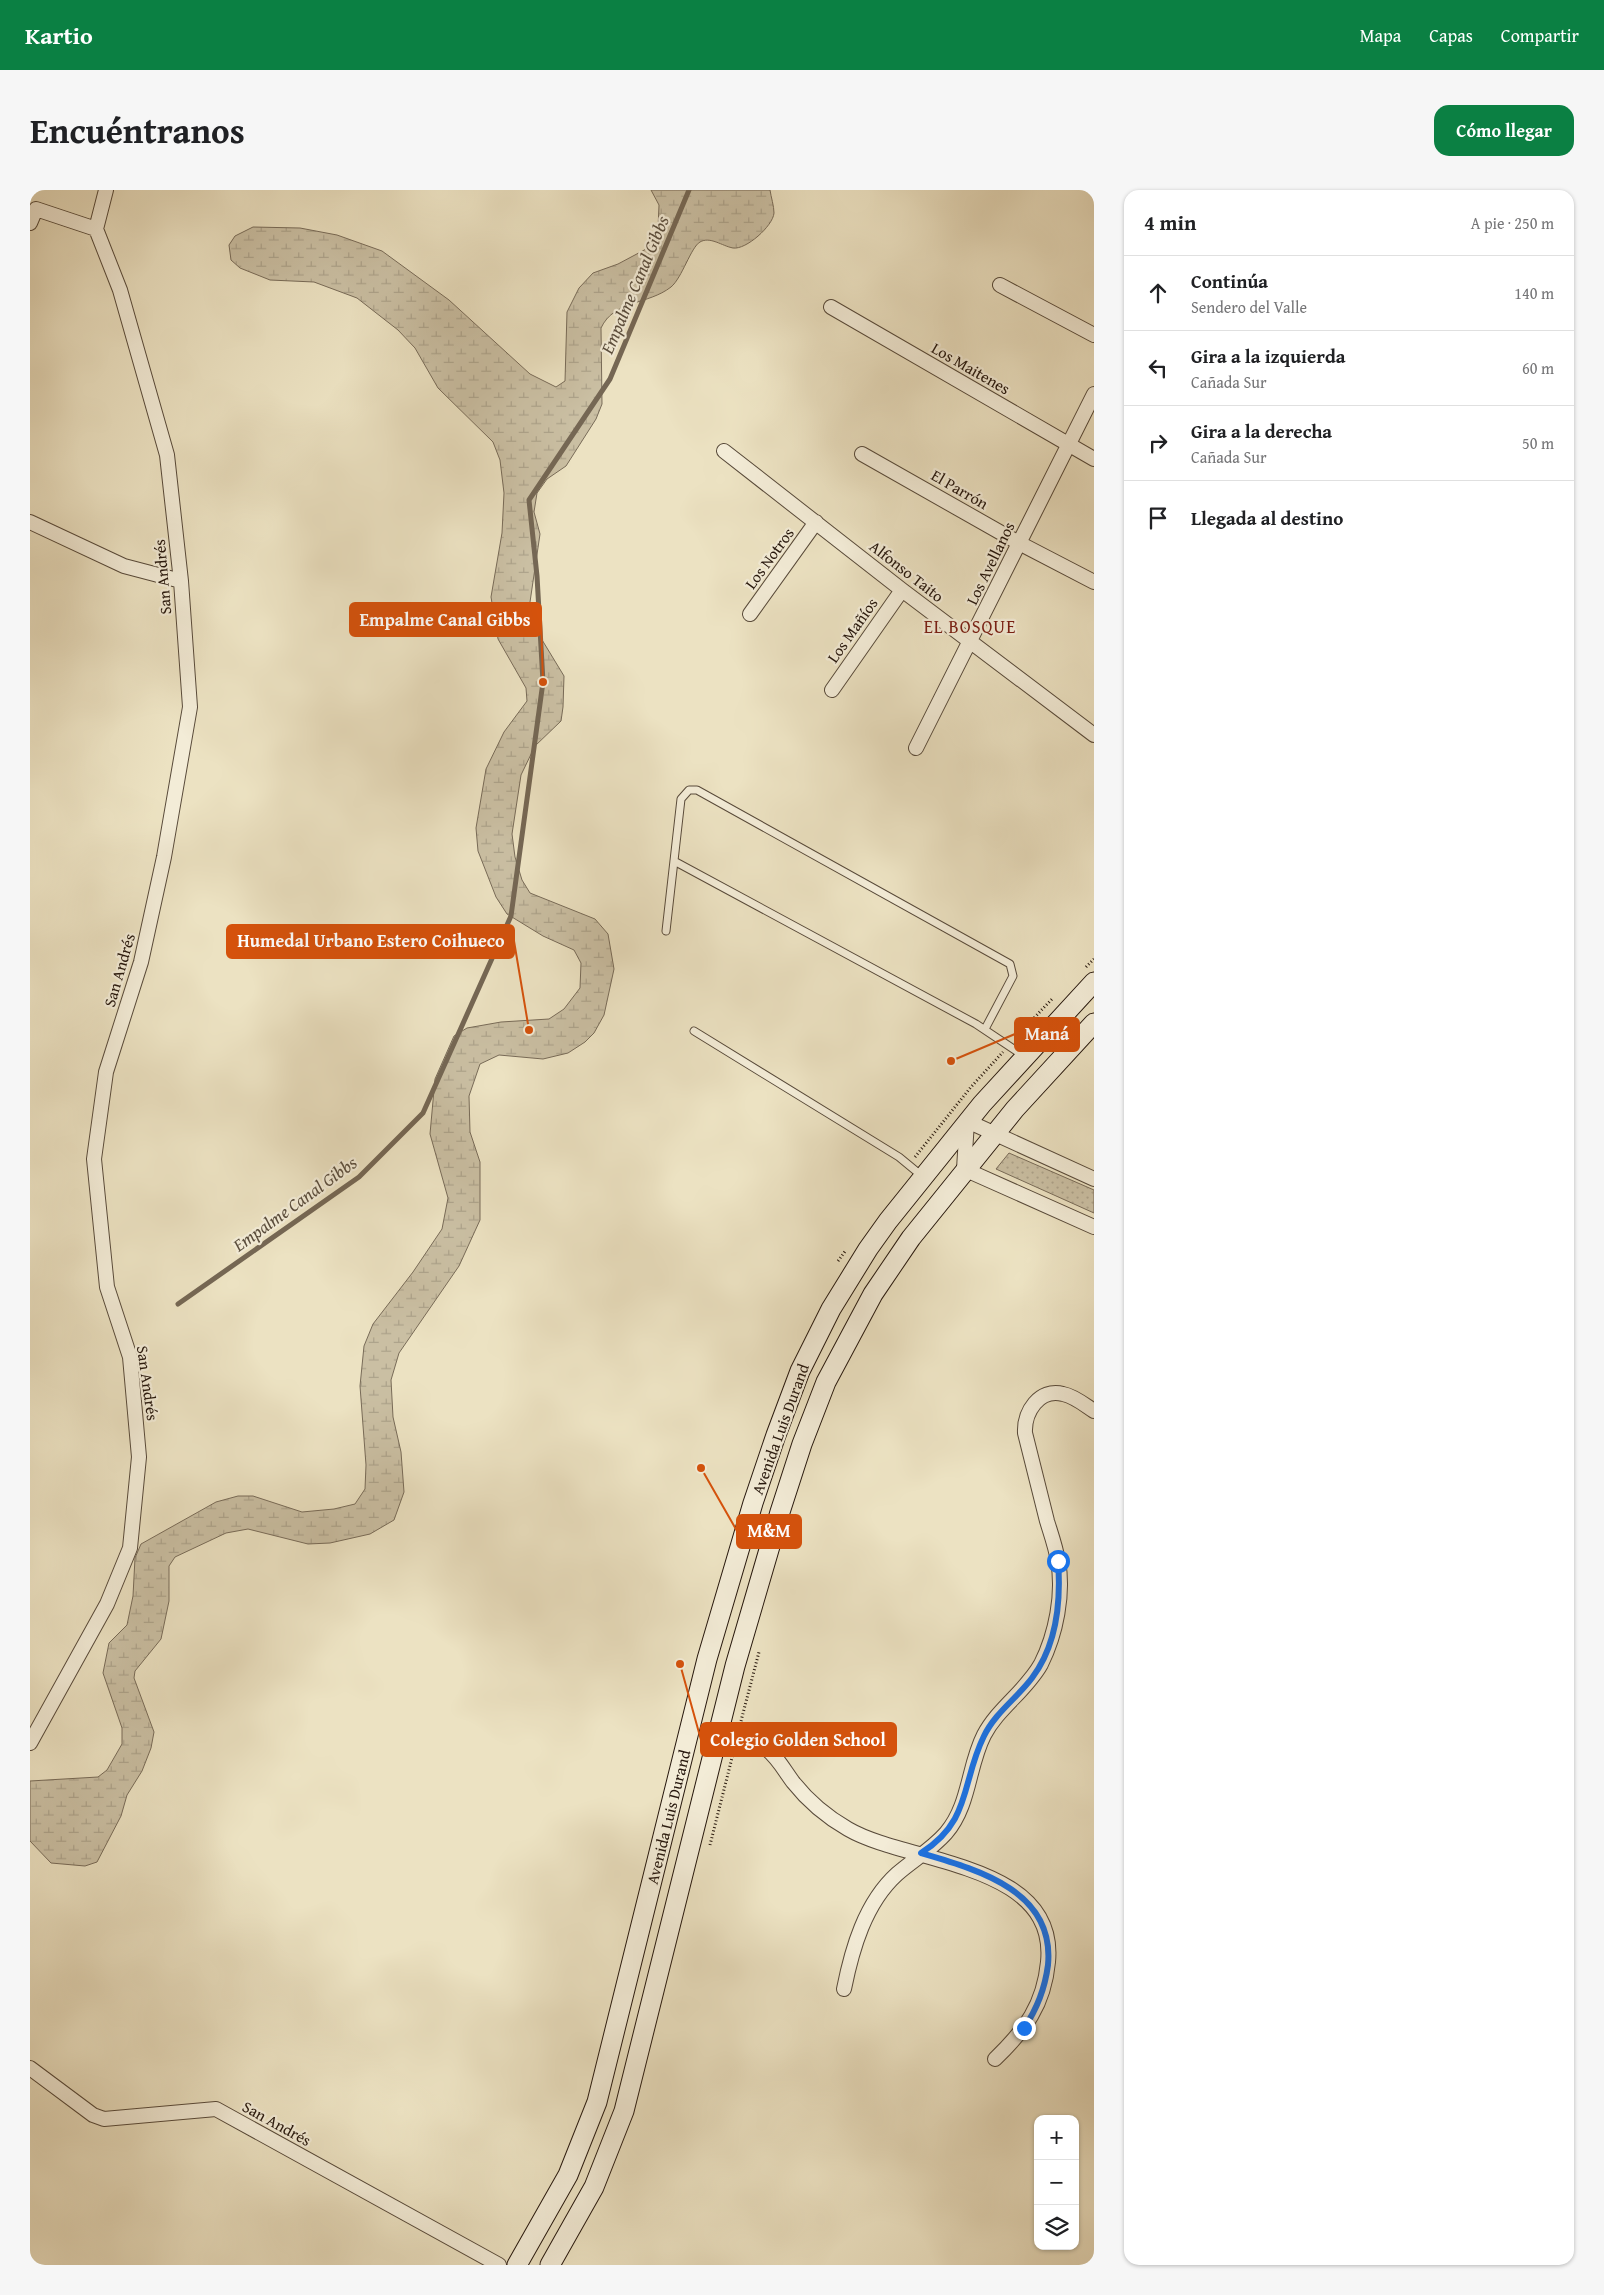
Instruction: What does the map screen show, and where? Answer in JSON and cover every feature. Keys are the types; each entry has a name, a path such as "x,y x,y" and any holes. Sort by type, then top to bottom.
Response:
{"street":[{"path":"30,223 33,207 96,229 106,190"},
{"name":"San Andrés","path":"30,1743 108,1604 130,1548 139,1457 130,1357 108,1287 94,1159 106,1072 141,962 164,857 190,707 181,580 167,455 120,290 96,229"},
{"path":"1000,285 1094,336"},
{"name":"Los Maitenes","path":"831,307 1094,458"},
{"name":"Los Avellanos","path":"916,748 971,642 1094,394"},
{"name":"Alfonso Taito","path":"724,451 902,590 1094,735"},
{"name":"El Parrón","path":"862,454 1019,543 1094,582"},
{"path":"30,522 124,566 181,580"},
{"name":"Los Notros","path":"750,614 816,522"},
{"name":"Los Mañíos","path":"832,690 902,590"},
{"name":"Avenida Luis Durand","path":"517,2265 568,2175 597,2102 707,1658 750,1513 787,1402 815,1340 844,1287 873,1242 922,1176 967,1121 1024,1056 1094,982"},
{"name":"Avenida Luis Durand","path":"550,2265 594,2187 624,2111 719,1728 756,1590 802,1444 826,1382 856,1323 882,1280 911,1238 994,1134 1094,1024"},
{"path":"1094,1179 967,1121 964,1170 1094,1227"},
{"path":"844,1990 853,1950 870,1910 895,1876 921,1853 939,1841 954,1822 965,1798 984,1736 994,1720 1033,1678 1047,1651 1052,1636 1059,1601 1058,1561 1025,1433 1026,1416 1035,1402 1056,1393 1078,1400 1094,1411"},
{"path":"719,1728 738,1734 765,1747 807,1798 838,1823 882,1844 921,1853 980,1873 1017,1894 1034,1908 1045,1928 1049,1948 1043,1989 1037,2005 1018,2037 995,2059"},
{"name":"San Andrés","path":"30,2068 93,2115 104,2119 216,2109 499,2265"}],"lane":[{"path":"666,931 681,799 689,790 697,790 1010,964 1013,976 985,1029"},
{"path":"674,861 985,1029 1024,1056"},
{"path":"694,1030 899,1157 922,1176"}],"path":[{"path":"709,1848 760,1648"}],"green space":[{"path":"651,190 770,190 774,213 769,224 758,236 738,248 708,240 700,242 693,250 679,277 671,287 662,293 623,307 607,319 601,328 602,404 596,419 566,466 547,479 537,493 534,512 540,534 530,602 533,625 564,676 563,707 561,721 535,746 521,775 512,834 515,857 522,880 530,893 595,919 608,934 614,969 604,1015 594,1033 585,1042 568,1053 543,1059 499,1055 480,1064 469,1096 470,1132 480,1162 480,1220 459,1266 399,1353 391,1380 393,1417 401,1452 404,1492 394,1520 370,1534 330,1543 308,1544 248,1529 226,1533 175,1557 169,1566 169,1601 161,1639 135,1671 134,1678 154,1732 151,1748 142,1771 127,1795 121,1816 97,1862 85,1866 51,1863 30,1841 30,1781 98,1777 107,1770 122,1744 122,1728 103,1673 109,1643 127,1625 133,1596 135,1558 141,1544 216,1502 238,1496 253,1496 302,1512 334,1509 355,1504 365,1489 366,1465 360,1386 364,1346 373,1324 413,1272 442,1229 448,1198 430,1134 435,1079 454,1036 467,1028 501,1022 549,1019 564,1009 580,988 581,963 574,950 543,936 507,914 496,897 478,851 476,828 486,769 504,732 527,701 526,688 498,639 491,597 502,533 504,493 500,460 493,442 438,388 415,348 398,330 357,298 314,282 270,280 240,268 231,260 229,245 235,236 253,227 300,228 337,235 382,251 449,300 530,374 556,387 565,381 567,312 579,288 593,273 618,264 648,248 658,229 659,205"},
{"path":"1009,1153 1094,1190 1094,1213 996,1169"}],"waterway":[{"name":"Empalme Canal Gibbs","path":"178,1304 359,1177 423,1113 511,916 543,682 537,576 529,500 610,379 689,190"}],"place":[{"name":"Empalme Canal Gibbs","path":"543,682"},
{"name":"Humedal Urbano Estero Coihueco","path":"529,1030"},
{"name":"Maná","path":"951,1061"},
{"name":"M&M","path":"701,1468"},
{"name":"Colegio Golden School","path":"680,1664"}],"district":[{"name":"EL BOSQUE","path":"970,627"}],"route":[{"path":"1024,2028 1037,2005 1047,1973 1048,1940 1040,1918 1026,1900 980,1873 921,1853 939,1841 954,1822 965,1798 984,1736 994,1720 1033,1678 1047,1651 1056,1620 1059,1601 1058,1561"}]}
